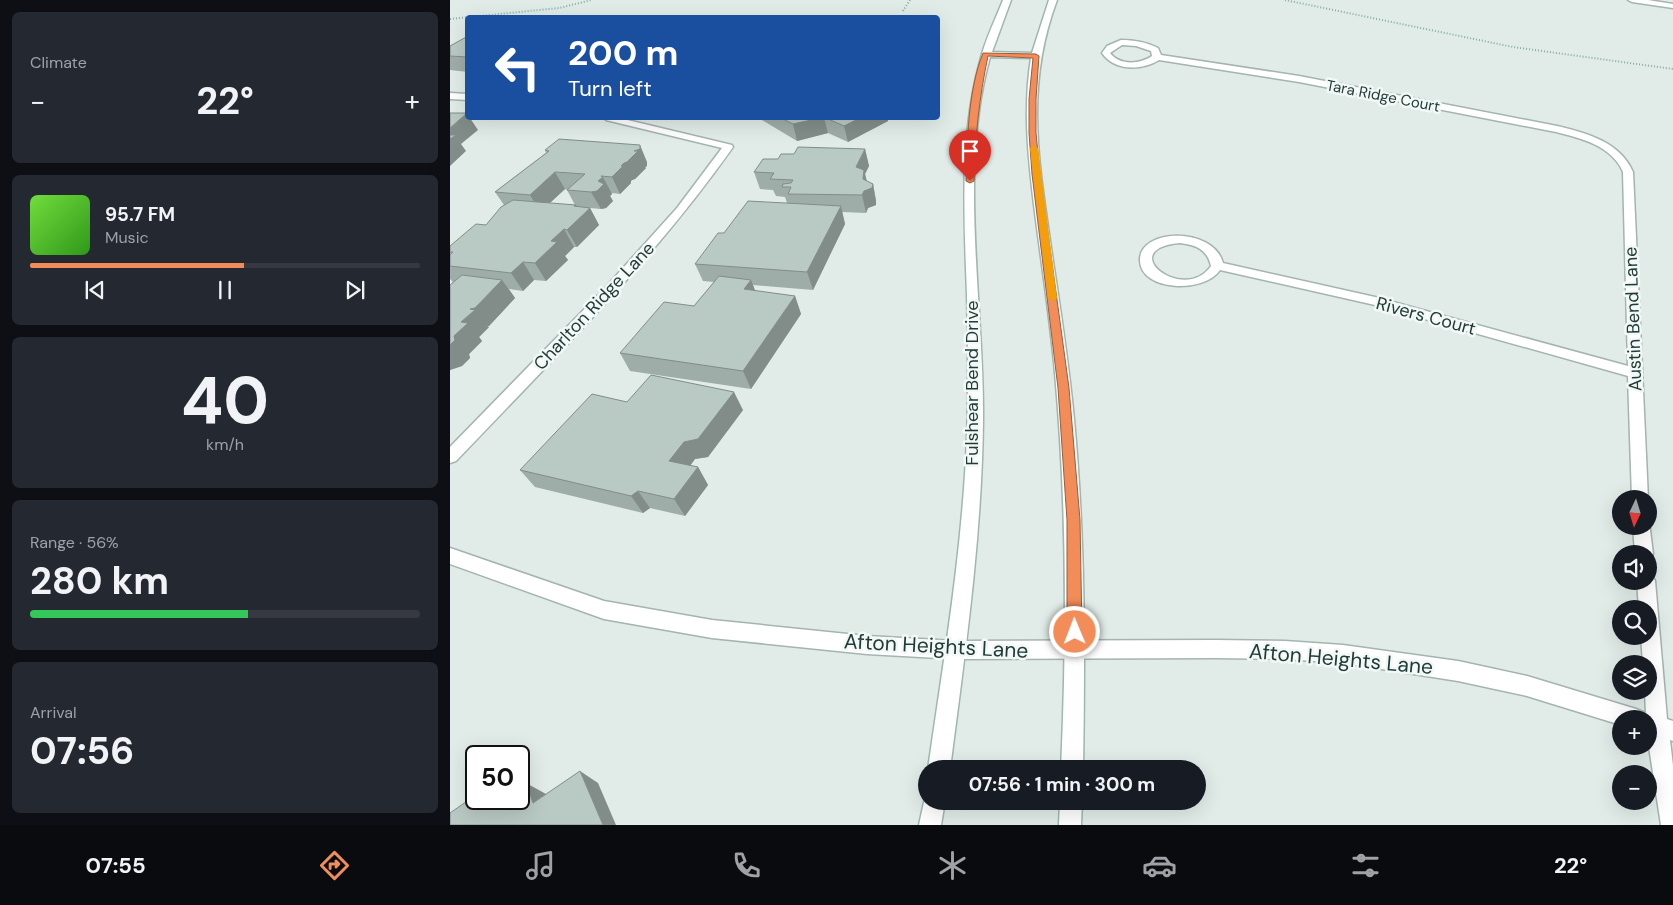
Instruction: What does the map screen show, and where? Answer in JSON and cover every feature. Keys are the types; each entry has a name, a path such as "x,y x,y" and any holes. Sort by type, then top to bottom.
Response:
{"street":[{"name":"Fulshear Bend Drive","path":"940,760 956,650 974,458 974,328 970,163 975,101 986,54 1007,0"},
{"path":"1053,0 1036,56 1032,99 1036,174 1063,390 1073,520 1075,651 1072,760"},
{"path":"1632,0 1673,6"},
{"name":"Tara Ridge Court","path":"1157,57 1156,52 1152,48 1134,43 1114,45 1106,53 1113,61 1126,64 1145,63 1157,57 1299,79 1557,129 1591,139 1607,148"},
{"path":"986,54 1036,56"},
{"path":"450,96 465,97"},
{"name":"Charlton Ridge Lane","path":"450,457 610,291 681,210 728,147 617,120"},
{"name":"Austin Bend Lane","path":"1607,148 1622,161 1628,172 1640,490"},
{"path":"1167,240 1183,240 1206,247 1215,256 1216,266 1210,275 1198,281 1174,282 1153,273 1145,259 1146,254 1153,245 1167,240"},
{"name":"Rivers Court","path":"1216,266 1311,285 1635,373"},
{"name":"Afton Heights Lane","path":"450,556 614,612 712,629 867,645 956,650 1285,650 1393,660 1458,671 1527,686 1612,712"},
{"path":"1652,645 1665,786 1672,825"},
{"path":"930,825 932,810"},
{"path":"1070,825 1071,810"}],"path":[{"path":"490,15 559,8 592,0"},
{"path":"902,11 910,0"},
{"path":"1285,0 1514,47 1673,69"},
{"path":"450,19 465,17"}],"building":[{"path":"465,38 465,57 450,56 450,46"},
{"path":"450,113 465,113 465,115 450,128"},
{"path":"785,120 811,120 793,124"},
{"path":"830,120 856,120 844,126"},
{"path":"559,139 640,145 640,149 634,151 638,151 612,177 601,176 603,177 598,181 604,184 597,191 567,190 585,174 555,172 530,195 495,192 549,151 545,150"},
{"path":"798,147 865,149 856,167 864,170 863,179 873,184 872,188 864,191 862,195 788,194 791,187 782,187 783,184 791,183 793,180 770,179 774,173 754,172 763,159 778,159 781,154 794,154"},
{"path":"513,200 576,205 574,206 590,208 567,230 564,229 551,241 557,242 535,263 523,262 511,273 450,266 450,255 453,252 450,252 450,246 476,224 486,225 501,207"},
{"path":"748,201 841,206 807,272 695,264 718,233 724,233"},
{"path":"462,275 502,280 475,308 470,309 475,310 461,322 468,323 454,336 455,340 450,345 450,285"},
{"path":"719,276 751,280 744,289 795,296 743,371 620,353 664,302 694,306"},
{"path":"651,375 734,392 698,439 684,442 669,461 698,467 674,499 638,491 631,496 520,470 592,394 627,402"},
{"path":"580,771 603,825 450,825 450,813 465,803 465,810 530,810 530,794 533,803"}],"slow traffic":[{"path":"1034,148 1053,298"}],"route":[{"path":"970,181 971,136 975,101 986,54 1036,56 1032,99 1033,133 1036,174 1062,372 1073,520 1075,632"}]}
